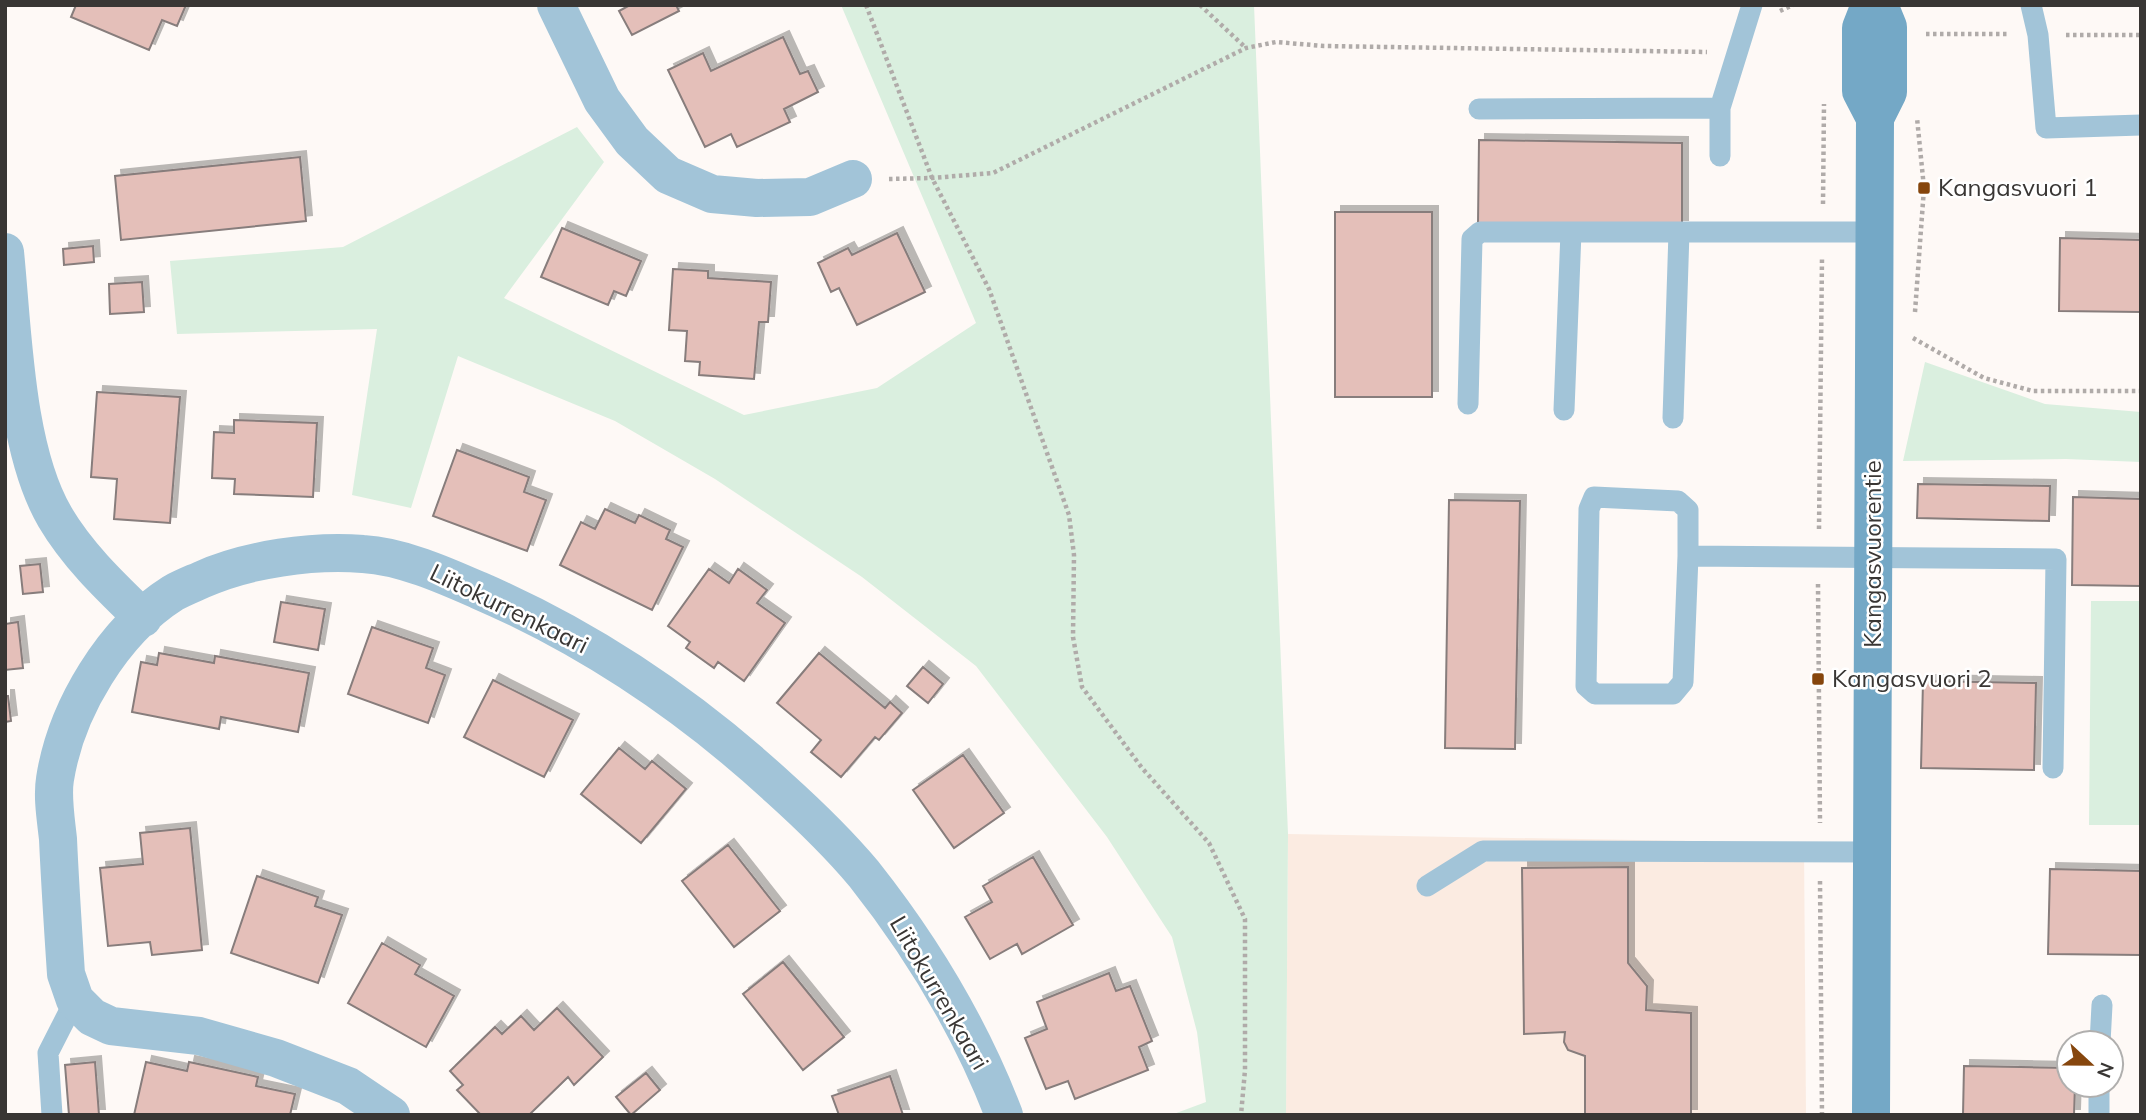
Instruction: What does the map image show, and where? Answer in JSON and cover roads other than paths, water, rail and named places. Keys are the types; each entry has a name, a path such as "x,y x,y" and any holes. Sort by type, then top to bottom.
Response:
{"main road":[{"name":"Kangasvuorentie","path":"1870,5 1861,28 1861,91 1875,118"},
{"name":"Kangasvuorentie","path":"1871,1115 1875,118 1888,92 1888,27 1879,5"}],"street":[{"path":"556,5 602,100 632,141 668,175 712,194 757,198 810,197 853,180"},
{"path":"5,252 19,390 33,467 55,517 92,569 143,618"},
{"name":"Liitokurrenkaari","path":"75,1000 66,974 54,783 65,732 92,679 132,625 174,593 221,571 287,556 365,554 430,569 571,634 651,685 740,752 818,823 863,874 919,950 965,1030 1004,1115"},
{"path":"75,1000 92,1017 111,1026 199,1036 276,1058 348,1086 391,1115"}],"lane":[{"path":"1720,156 1720,108 1752,5"},
{"path":"2031,5 2038,35 2046,128 2141,125"},
{"path":"1479,109 1720,108"},
{"path":"1468,404 1472,239 1480,232 1874,232"},
{"path":"1564,410 1571,232"},
{"path":"1673,418 1679,232"},
{"path":"1594,497 1678,501 1688,510 1688,556 1683,682 1672,694 1595,694 1586,686 1589,509 1594,497"},
{"path":"1688,556 2056,558 2053,768"},
{"path":"1427,886 1483,851 1872,852"},
{"path":"52,1115 48,1053 75,1000"},
{"path":"2101,1029 2102,1005"}],"place":[{"name":"Kangasvuori 1","path":"1924,188"},
{"name":"Kangasvuori 2","path":"1818,679"}]}
